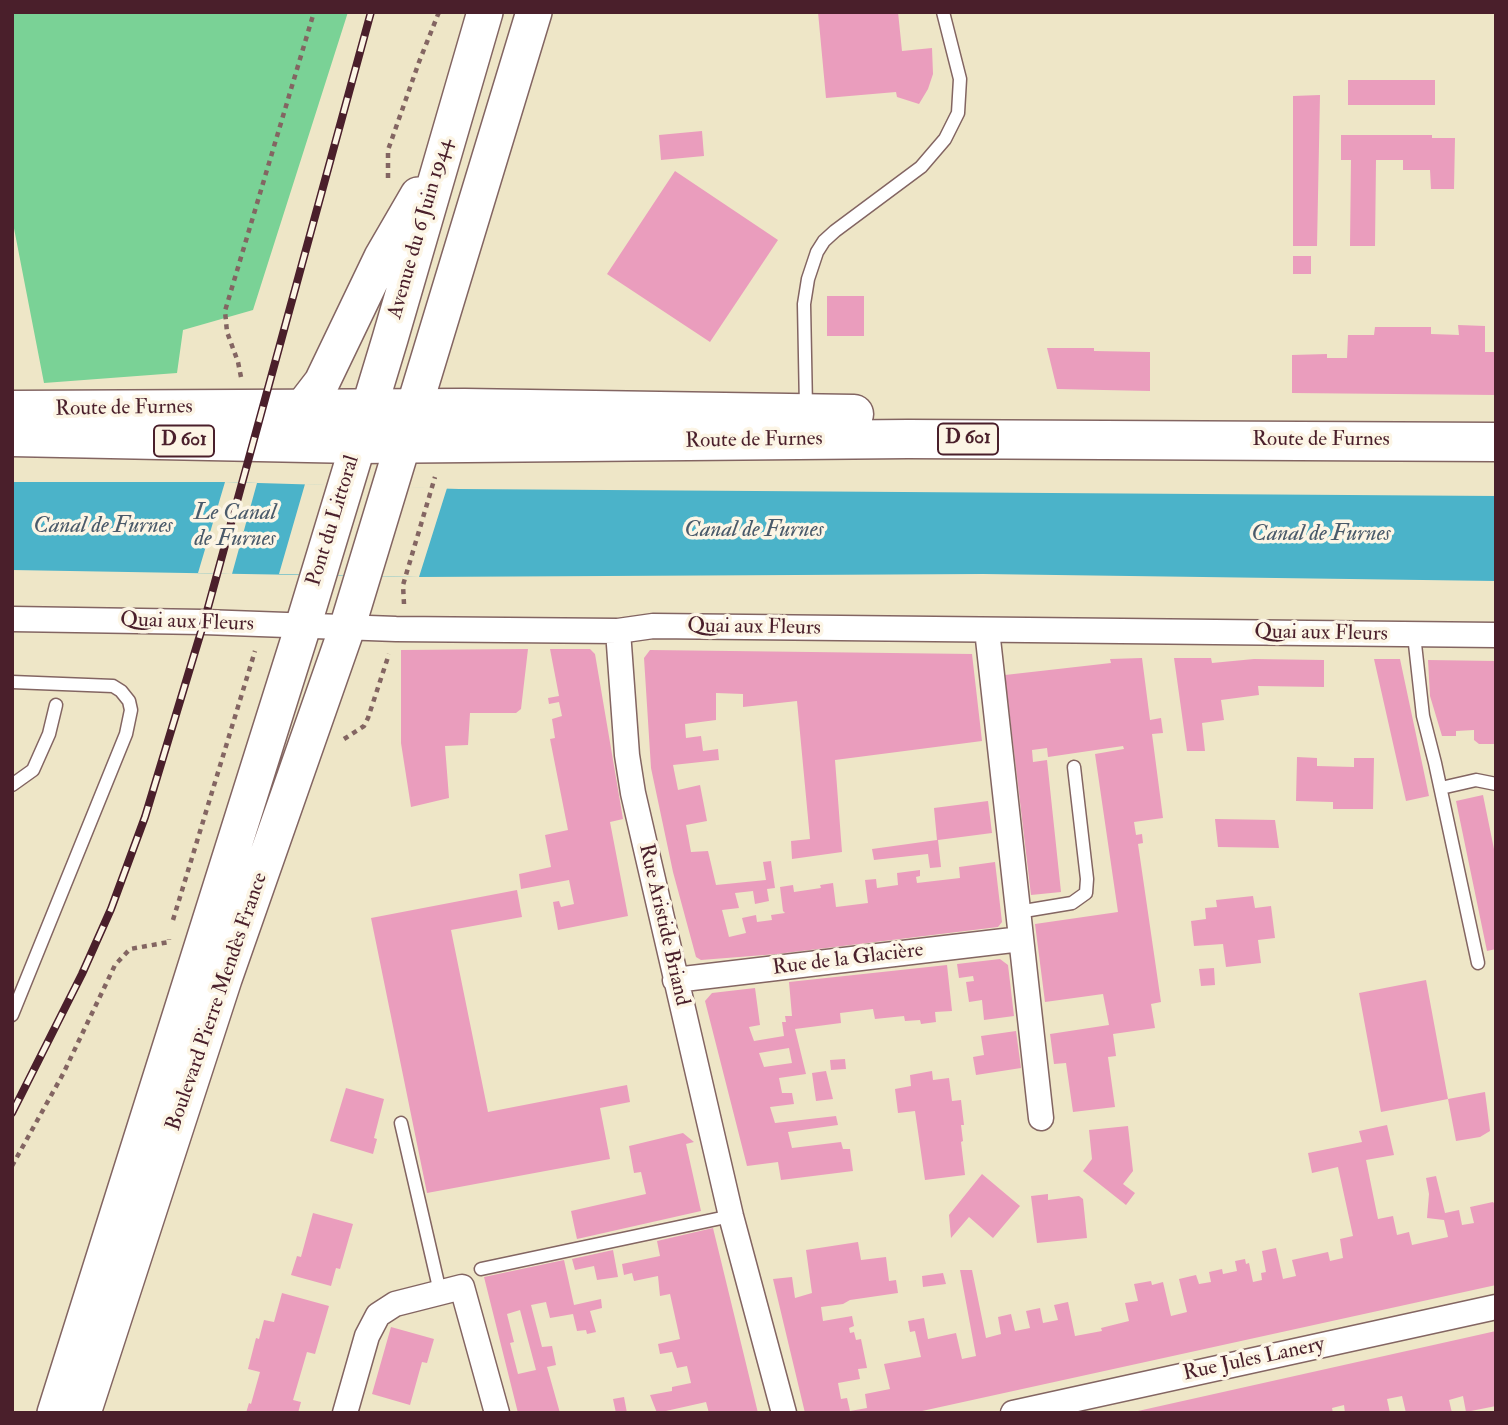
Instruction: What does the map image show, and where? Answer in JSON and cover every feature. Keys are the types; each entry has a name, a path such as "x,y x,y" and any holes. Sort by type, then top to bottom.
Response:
{"main road":[{"name":"Avenue du 6 Juin 1944","path":"357,444 485,12"},
{"name":"Avenue du 6 Juin 1944","path":"409,426 534,12"},
{"path":"302,408 322,382 382,257 443,153"},
{"name":"Route de Furnes","path":"12,410 368,408 409,426"},
{"name":"Route de Furnes","path":"12,437 357,444 409,426 806,427 1496,419"},
{"name":"Pont du Littoral","path":"358,593 409,426"},
{"name":"Route de Furnes","path":"806,427 1058,439 1496,442"},
{"name":"Pont du Littoral","path":"307,612 357,444"},
{"name":"Boulevard Pierre Mendès France","path":"83,1413 224,979 358,593"},
{"name":"Boulevard Pierre Mendès France","path":"55,1413 307,612"}],"street":[{"name":"Quai aux Fleurs","path":"12,619 264,625 307,612 347,628 618,631 653,626 1496,635"},
{"path":"986,630 1041,1118"},
{"name":"Rue Aristide Briand","path":"618,631 627,755 633,793 731,1216 784,1413"},
{"name":"Rue de la Glacière","path":"675,980 1021,939"},
{"path":"345,1413 367,1336 378,1315 386,1308 440,1293 497,1413"},
{"name":"Rue Jules Lanery","path":"1013,1413 1496,1307"}],"lane":[{"path":"806,427 804,304 808,279 817,252 835,231 921,167 945,139 958,113 960,79 943,12"},
{"path":"1414,635 1419,695 1478,963"},
{"path":"12,682 113,686 129,701 131,710 126,734 12,1015"},
{"path":"12,785 33,770 49,734 56,705"},
{"path":"1018,912 1072,903 1086,893 1074,767"},
{"path":"1441,788 1476,780 1496,785"},
{"path":"401,1123 440,1293"},
{"path":"481,1269 731,1216"}],"path":[{"path":"242,408 241,373 227,332 225,311 314,12"},
{"path":"404,608 403,585 431,487"},
{"path":"171,928 264,625"},
{"path":"12,1166 63,1074 115,965 130,950 169,942 170,935"}],"green space":[{"path":"12,12 348,12 253,310 183,330 177,373 44,383 12,218"}],"water":[{"name":"Le Canal de Furnes","path":"12,482 225,482 459,489 1496,496 1496,581 983,574 419,577 12,570"}],"pier":[{"path":"225,482 257,483 232,574 198,573"},
{"path":"305,484 447,488 419,577 279,574"}],"building":[{"path":"818,12 898,12 902,51 932,48 933,74 919,104 897,97 896,92 826,98"},
{"path":"1348,80 1435,80 1435,105 1348,105"},
{"path":"1320,95 1317,246 1293,246 1293,96"},
{"path":"702,131 704,156 661,160 659,135"},
{"path":"1341,135 1432,135 1432,138 1455,138 1454,189 1431,189 1430,170 1403,170 1403,160 1376,160 1375,246 1350,246 1351,160 1341,160"},
{"path":"675,171 778,240 710,342 607,274"},
{"path":"1293,256 1311,256 1311,274 1293,274"},
{"path":"827,296 864,296 864,336 827,336"},
{"path":"1458,325 1485,326 1485,352 1496,352 1496,395 1292,393 1292,355 1327,354 1327,358 1347,358 1348,335 1374,335 1375,327 1431,327 1431,334 1459,335"},
{"path":"1047,348 1150,352 1150,391 1057,389"},
{"path":"528,649 521,709 516,713 470,713 468,745 445,746 449,798 411,807 401,743 401,650"},
{"path":"550,649 590,649 595,654 623,819 610,822 628,916 558,930 553,902 559,901 561,907 574,904 569,880 521,889 519,874 551,867 545,835 568,830 550,739 555,738 552,719 562,716 559,702 549,704 548,698 559,696"},
{"path":"650,650 972,654 982,741 835,760 842,852 792,859 791,841 810,839 797,701 743,707 743,694 716,693 716,720 685,724 686,738 701,736 703,751 718,749 719,760 673,765 678,790 700,785 707,821 686,825 691,852 708,851 716,885 766,880 763,862 771,861 775,888 767,889 769,901 755,904 753,891 735,893 739,908 722,910 729,937 746,933 742,918 756,915 757,922 772,920 771,915 785,913 780,887 793,885 794,892 821,888 820,885 833,883 836,907 868,903 865,880 876,879 877,888 898,885 897,873 920,870 920,876 916,877 917,883 960,878 959,867 995,862 1002,922 998,927 777,954 701,960 696,957 673,872 651,768 644,658"},
{"path":"1142,658 1150,720 1161,718 1163,733 1152,734 1163,818 1134,822 1136,835 1142,834 1143,843 1138,844 1161,1002 1151,1004 1155,1028 1113,1034 1116,1056 1108,1057 1115,1107 1073,1112 1066,1063 1054,1064 1050,1034 1109,1025 1103,994 1045,1002 1035,924 1118,912 1095,754 1124,749 1123,746 1048,757 1047,748 1032,750 1033,762 1047,760 1061,892 1031,895 1005,675 1111,663 1110,659"},
{"path":"1174,658 1211,658 1212,663 1254,659 1324,660 1324,687 1258,686 1259,695 1221,700 1224,720 1202,723 1205,751 1187,751"},
{"path":"1374,659 1400,659 1429,796 1406,801"},
{"path":"1428,660 1496,661 1496,744 1479,744 1474,740 1474,730 1456,731 1456,736 1442,736 1430,696"},
{"path":"1297,757 1317,758 1317,766 1354,767 1354,758 1374,758 1373,809 1333,809 1333,802 1296,801"},
{"path":"1483,795 1496,859 1496,949 1487,951 1456,801"},
{"path":"988,801 992,833 938,840 941,867 930,868 928,854 874,860 872,849 937,840 934,808"},
{"path":"1215,819 1275,820 1279,848 1218,847"},
{"path":"517,890 522,917 451,930 488,1112 627,1085 630,1102 600,1108 610,1159 427,1193 371,918"},
{"path":"1253,896 1255,908 1271,906 1275,938 1258,940 1261,963 1226,967 1223,944 1194,946 1191,921 1206,919 1205,908 1217,907 1216,900"},
{"path":"1000,959 1008,965 1014,1016 984,1020 982,1000 969,1002 966,982 974,981 973,976 959,978 957,964"},
{"path":"947,965 952,1011 935,1012 936,1022 921,1024 920,1020 905,1021 904,1016 875,1019 873,1009 840,1013 841,1023 795,1029 806,1074 779,1078 782,1093 792,1093 794,1104 770,1107 775,1123 836,1116 838,1125 788,1132 792,1148 841,1142 843,1149 850,1149 853,1171 781,1180 778,1162 747,1166 705,1001 712,993 755,988 760,1025 749,1027 754,1041 784,1036 782,1022 786,1022 785,1016 792,1016 789,982","holes":["789,1048 792,1063 764,1067 759,1053"]},
{"path":"1214,968 1215,985 1201,986 1199,969"},
{"path":"1426,980 1448,1099 1381,1112 1359,993"},
{"path":"1016,1031 1021,1068 976,1075 973,1057 984,1055 981,1036"},
{"path":"845,1059 846,1069 831,1070 830,1060"},
{"path":"826,1071 833,1099 816,1101 812,1073"},
{"path":"932,1071 933,1080 949,1078 952,1101 961,1100 964,1125 961,1125 961,1142 965,1175 925,1180 915,1111 898,1113 895,1089 911,1086 910,1075"},
{"path":"346,1088 384,1099 374,1138 377,1139 373,1154 330,1141"},
{"path":"1485,1092 1490,1131 1480,1137 1456,1141 1448,1099"},
{"path":"1387,1125 1394,1155 1366,1160 1378,1219 1393,1216 1397,1235 1409,1232 1412,1245 1448,1237 1444,1220 1427,1218 1429,1194 1426,1178 1436,1176 1445,1213 1459,1210 1462,1225 1474,1223 1470,1207 1493,1202 1496,1206 1496,1285 913,1413 805,1413 773,1279 792,1277 795,1298 812,1293 806,1250 858,1242 861,1260 886,1257 889,1281 896,1280 898,1293 821,1307 823,1321 852,1316 854,1326 849,1328 850,1333 854,1332 856,1340 861,1339 867,1368 858,1369 860,1379 838,1383 841,1399 847,1398 850,1411 867,1408 865,1394 890,1389 884,1364 921,1357 915,1331 910,1332 908,1321 924,1318 928,1339 956,1333 962,1359 976,1356 960,1270 972,1270 986,1338 1001,1334 998,1317 1011,1314 1015,1331 1030,1328 1026,1311 1040,1308 1043,1323 1058,1320 1054,1305 1068,1302 1075,1336 1102,1331 1101,1328 1129,1321 1125,1303 1138,1301 1134,1284 1151,1281 1152,1285 1163,1282 1171,1316 1187,1312 1179,1279 1196,1275 1199,1284 1211,1282 1209,1272 1222,1269 1223,1274 1237,1271 1235,1261 1245,1259 1246,1264 1249,1263 1253,1282 1262,1280 1261,1273 1266,1272 1262,1251 1276,1248 1283,1279 1296,1276 1292,1260 1328,1252 1330,1261 1343,1258 1340,1239 1353,1236 1338,1167 1312,1173 1308,1153 1362,1142 1359,1131"},
{"path":"1128,1126 1133,1171 1123,1184 1135,1193 1126,1205 1083,1171 1092,1159 1089,1130"},
{"path":"683,1133 694,1142 686,1144 701,1211 577,1239 571,1211 646,1194 641,1172 634,1173 629,1146"},
{"path":"982,1174 1020,1206 993,1238 969,1217 951,1238 949,1215"},
{"path":"1048,1194 1048,1200 1079,1196 1083,1199 1087,1238 1037,1243 1031,1196"},
{"path":"313,1213 353,1224 340,1269 336,1268 331,1286 291,1275 297,1256 301,1257"},
{"path":"713,1228 758,1413 709,1413 706,1402 657,1413 650,1395 672,1391 672,1387 691,1383 687,1366 677,1368 672,1352 660,1354 658,1344 680,1339 670,1294 660,1296 658,1276 634,1281 632,1273 624,1275 622,1264 660,1256 657,1241"},
{"path":"613,1250 618,1277 597,1280 594,1266 575,1270 572,1259"},
{"path":"564,1260 574,1305 601,1299 602,1308 590,1311 596,1332 587,1334 586,1330 577,1331 573,1314 550,1318 546,1302 531,1305 542,1347 552,1346 556,1365 547,1367 560,1413 518,1413 484,1277","holes":["520,1310 536,1370 518,1374 510,1343 514,1342 507,1314"]},
{"path":"943,1273 946,1284 923,1287 922,1276"},
{"path":"282,1293 329,1306 315,1354 307,1352 293,1400 301,1402 298,1413 246,1413 260,1372 248,1369 256,1338 259,1339 264,1320 274,1322"},
{"path":"391,1327 434,1339 427,1363 422,1362 410,1405 372,1394"},
{"path":"1496,1331 1496,1406 1466,1412 1463,1396 1449,1400 1452,1413 1406,1413 1402,1396 1387,1399 1390,1413 1345,1413 1344,1405 1332,1408 1333,1413 1129,1413"},
{"path":"624,1397 627,1413 616,1413 613,1399"}],"railway":[{"path":"12,1113 82,974 111,909 145,817 204,622 371,12"}],"water label":[{"name":"Canal de Furnes","path":"103,527"},
{"name":"Canal de Furnes","path":"754,531"},
{"name":"Canal de Furnes","path":"1321,535"}]}
